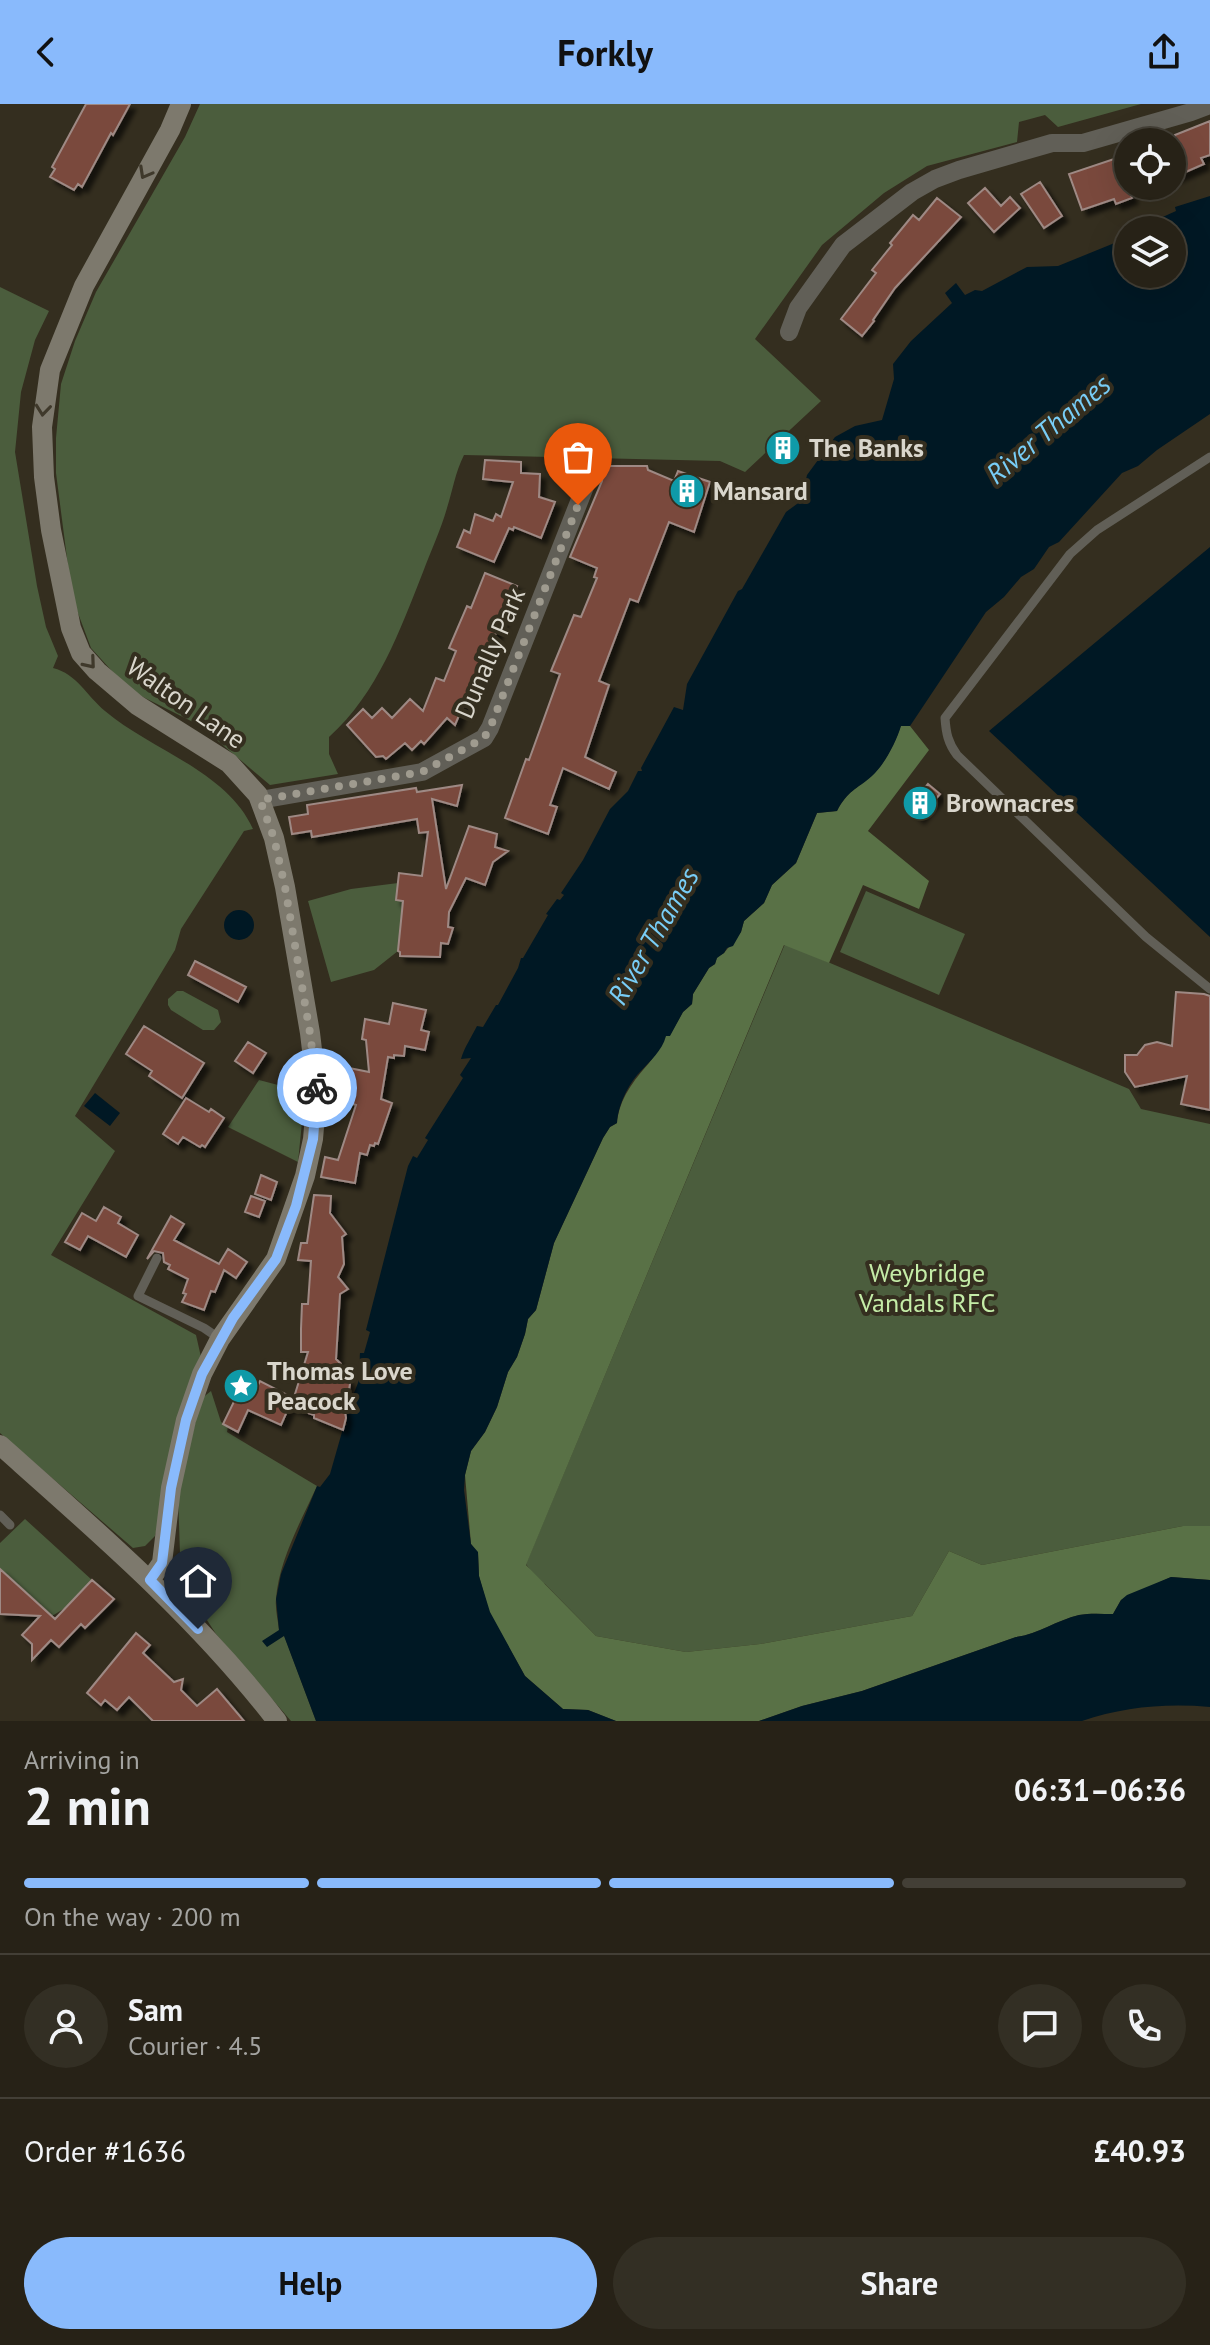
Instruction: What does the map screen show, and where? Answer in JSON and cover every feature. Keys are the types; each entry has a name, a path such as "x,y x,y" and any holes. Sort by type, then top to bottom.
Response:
{"main road":[{"name":"Walton Lane","path":"150,1580 162,1563 171,1488 186,1420 202,1374 220,1339 276,1259 305,1176 313,1139 317,1092 285,887 274,838 260,800 229,763 137,705 81,653 71,628 51,530 42,427 50,370 84,286 170,130 181,104"},
{"path":"0,1445 150,1580 219,1652 277,1721"}],"street":[{"path":"789,332 798,308 843,245 912,192 935,179 1052,143 1083,143 1210,105"},
{"name":"Dunally Park","path":"260,800 422,772 484,738 594,458"}],"lane":[{"path":"1210,457 1097,530 1070,554 945,718 946,733 957,755 1146,937 1210,989"},
{"path":"157,1258 138,1296 220,1339"},
{"path":"0,1515 10,1525"}],"green space":[{"path":"200,104 1141,104 1058,127 1045,115 1019,122 1017,142 927,166 884,193 822,245 755,339 821,401 745,472 720,461 464,455 439,532 386,660 361,701 329,737 329,754 338,774 270,785 199,725 139,695 122,682 91,648 72,597 56,473 61,384 75,341 96,292 185,137"},
{"path":"0,287 49,311 35,340 21,392 15,452 37,586 46,627 58,656 53,668 69,675 98,705 124,725 207,776 241,809 253,829 244,831 181,929 175,950 75,1116 115,1151 51,1255 196,1335 201,1357 155,1536 145,1546 133,1548 0,1433"},
{"path":"901,725 910,726 929,750 868,831 929,881 919,909 863,885 829,963 784,945 526,1565 596,1636 686,1652 760,1644 912,1616 949,1551 982,1565 1183,1526 1210,1526 1210,1580 1171,1577 1121,1600 1113,1614 1071,1617 862,1691 759,1721 616,1721 588,1710 563,1709 525,1676 489,1612 479,1576 478,1553 471,1544 465,1475 471,1451 497,1407 528,1319 536,1310 554,1243 603,1138 617,1123 628,1090 654,1057 666,1035 670,1035 683,1012 692,1004 693,994 717,957 741,932 744,921 764,903 772,885 796,863 817,813 837,811 849,794 877,770 890,752"},
{"path":"398,883 396,900 403,901 398,951 374,970 331,982 308,901 351,889"},
{"path":"866,891 965,934 939,995 840,952"},
{"name":"Weybridge Vandals RFC","path":"785,944 1129,1089 1141,1109 1210,1124 1210,1526 1183,1526 982,1565 949,1551 912,1616 760,1644 686,1652 596,1636 545,1584 537,1580 526,1564"},
{"path":"177,991 183,991 218,1010 221,1022 214,1030 203,1030 171,1010 168,999"},
{"path":"259,1080 301,1091 303,1112 298,1162 228,1127"},
{"path":"211,1391 221,1422 228,1427 227,1432 317,1486 286,1555 276,1603 279,1630 284,1635 316,1721 291,1721 216,1634 194,1600 180,1554 178,1494 201,1399"},
{"path":"25,1519 92,1580 65,1608 52,1616 0,1569 0,1543"}],"water":[{"name":"River Thames","path":"1210,196 1210,414 1138,466 1122,473 1059,542 1049,547 1034,569 1021,577 986,612 910,726 901,726 890,752 877,771 849,794 837,811 817,813 796,863 772,885 764,903 744,921 733,946 727,948 709,968 693,994 692,1004 628,1089 617,1123 603,1138 554,1243 536,1310 528,1319 497,1407 471,1451 464,1490 471,1544 478,1552 479,1576 490,1612 525,1676 563,1709 588,1710 616,1721 316,1721 284,1636 267,1647 262,1641 279,1630 276,1599 281,1574 317,1486 320,1487 330,1474 344,1425 347,1425 348,1407 360,1377 360,1353 364,1353 370,1332 366,1330 408,1166 413,1156 417,1158 428,1140 425,1138 463,1078 460,1075 471,1058 461,1059 477,1026 483,1027 498,1005 546,914 564,895 561,893 610,809 628,791 638,771 642,771 674,707 683,710 687,684 786,512 801,501 807,475 835,437 855,426 882,420 894,379 893,364 911,341 952,303 945,293 956,283 965,295 975,290 982,291 1027,267 1058,266 1114,243 1114,288 1186,288 1186,216 1165,216 1176,211 1175,207"},
{"path":"1210,547 1210,937 989,731"},
{"path":"239,910 250,914 254,925 250,936 239,940 228,936 224,925 228,914"},
{"path":"95,1093 120,1113 110,1126 84,1106"},
{"path":"1171,1577 1210,1580 1210,1707 1145,1707 1082,1721 759,1721 862,1691 1071,1617 1113,1614 1127,1595"}],"building":[{"path":"86,104 130,104 82,187 78,184 74,190 50,177 55,169 52,167"},
{"path":"1210,121 1210,155 1201,158 1204,164 1186,172 1186,131"},
{"path":"1114,159 1114,199 1082,210 1069,174"},
{"path":"1040,182 1062,216 1044,228 1021,194"},
{"path":"985,188 1001,206 1010,197 1020,208 994,232 968,203"},
{"path":"937,198 961,217 895,288 862,336 841,319 876,273 872,270 892,245 890,243 913,215 919,220"},
{"path":"485,460 521,462 521,473 540,474 539,497 555,502 541,538 514,527 513,530 509,528 494,562 457,547 464,530 470,533 475,514 493,521 496,514 501,517 513,482 483,479"},
{"path":"604,466 647,466 648,470 674,481 678,471 710,482 694,532 669,522 638,602 630,599 599,681 609,685 585,757 616,772 609,789 563,768 550,805 557,807 548,834 505,818 560,674 551,671 574,615 581,617 597,578 594,577 597,568 570,557 602,481"},
{"path":"485,573 517,586 455,725 447,718 424,744 421,741 412,750 405,743 386,759 376,757 347,725 363,709 372,718 382,708 392,718 410,699 423,711 436,678 444,681 456,651 449,648 467,606 471,608"},
{"name":"Brownacres","path":"928,784 940,794 919,818 906,807 919,788 922,791"},
{"path":"462,785 457,806 432,799 446,889 469,826 497,834 495,847 508,851 493,862 485,885 466,878 449,912 448,927 453,928 448,944 441,943 440,957 400,956 403,901 396,900 399,873 422,876 428,832 419,833 417,819 312,837 311,831 292,834 289,817 308,814 307,805 416,788 417,792"},
{"path":"195,961 246,987 238,1002 188,975"},
{"path":"1176,992 1210,996 1210,1110 1181,1104 1187,1076 1135,1087 1125,1072 1125,1055 1137,1055 1145,1045 1157,1042 1172,1046"},
{"path":"393,1003 426,1010 421,1030 429,1032 425,1050 405,1046 404,1056 388,1057 381,1099 392,1103 378,1144 370,1145 367,1155 360,1153 355,1183 321,1177 325,1157 338,1160 356,1105 347,1102 352,1088 329,1083 334,1065 369,1072 366,1040 362,1039 365,1019 389,1024"},
{"path":"144,1026 204,1063 182,1098 149,1076 152,1071 126,1054"},
{"path":"248,1042 266,1053 253,1073 235,1061"},
{"path":"186,1098 224,1118 205,1147 183,1137 178,1144 163,1134"},
{"path":"261,1175 277,1182 271,1200 255,1194"},
{"path":"314,1195 331,1196 330,1213 346,1234 342,1237 344,1264 338,1277 348,1289 340,1294 336,1359 350,1384 343,1399 346,1418 343,1430 291,1407 308,1352 301,1352 301,1329 302,1304 308,1304 311,1261 298,1260 301,1243 307,1243"},
{"path":"251,1196 265,1201 259,1217 245,1212"},
{"path":"104,1207 121,1217 118,1223 138,1235 126,1257 88,1236 80,1250 65,1242 82,1213 96,1221"},
{"path":"171,1216 184,1224 174,1240 219,1264 228,1249 247,1262 236,1278 224,1270 204,1310 182,1302 188,1279 168,1269 170,1265 164,1262 163,1253 154,1251 147,1259"},
{"path":"245,1379 258,1385 260,1381 293,1398 281,1425 248,1410 238,1432 223,1424"},
{"path":"0,1569 55,1619 92,1580 114,1599 85,1628 81,1624 59,1647 51,1640 32,1660 32,1644 22,1635 40,1616 0,1614"},
{"path":"136,1633 150,1645 143,1653 174,1682 183,1679 181,1690 197,1706 217,1689 244,1721 153,1721 129,1697 117,1710 105,1700 101,1705 87,1693"}],"way so far":[{"path":"317,1088 285,887 274,838 260,800 422,772 484,738 578,505"}],"place":[{"name":"The Banks","path":"783,448"},
{"name":"Mansard","path":"687,491"},
{"name":"Brownacres","path":"920,803"},
{"name":"Thomas Love Peacock","path":"241,1386"}],"route":[{"path":"198,1629 150,1580 162,1563 171,1488 186,1420 202,1374 233,1318 276,1259 296,1206 313,1139 317,1088"}]}
